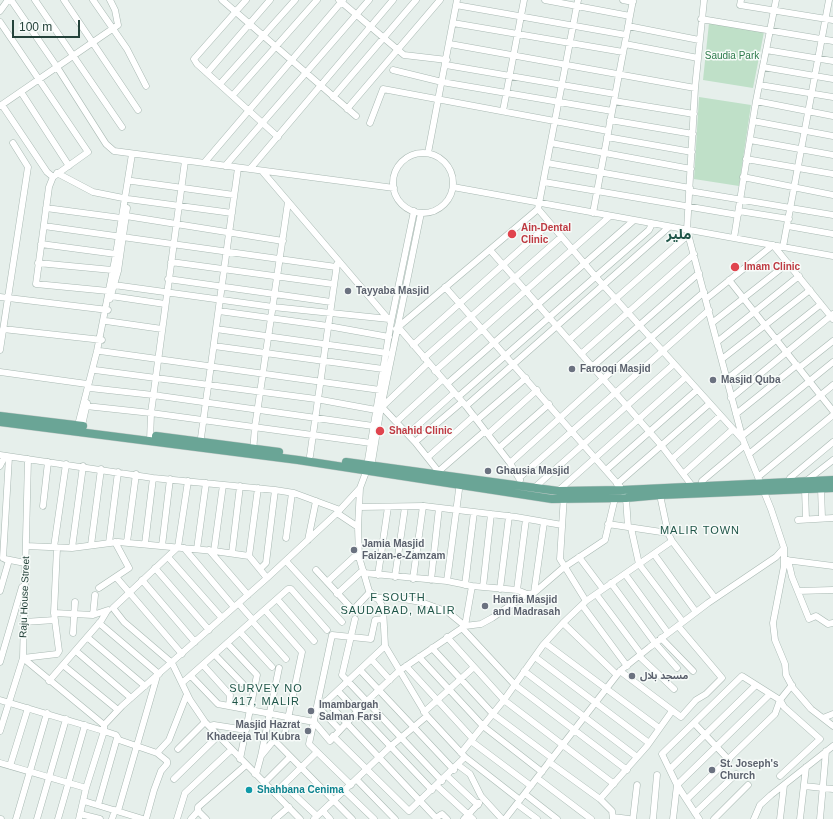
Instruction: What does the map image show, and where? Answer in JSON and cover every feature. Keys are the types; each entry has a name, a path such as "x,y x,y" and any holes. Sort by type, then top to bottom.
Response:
{"main road":[{"path":"0,416 253,452 345,467 440,474 460,482 534,488 562,494 761,484 833,488"},
{"path":"0,422 79,428"},
{"path":"253,452 310,456 369,469 460,482 562,494 615,498 622,490"},
{"path":"622,490 660,495 789,482 805,486 833,480"}],"street":[{"path":"0,11 10,0 57,67 106,144 114,151 394,188"},
{"path":"35,0 122,127"},
{"path":"64,0 138,110"},
{"path":"93,0 140,71 146,86"},
{"path":"110,0 115,10 118,25 1,106 47,172 93,192 126,199 232,213"},
{"path":"222,0 356,116"},
{"path":"246,0 194,57 197,64 278,136"},
{"path":"207,73 270,0"},
{"path":"220,84 295,0"},
{"path":"233,95 317,0"},
{"path":"225,166 264,123 369,0"},
{"path":"250,169 321,87 393,0"},
{"path":"333,97 416,0"},
{"path":"347,109 440,0"},
{"path":"504,111 524,0"},
{"path":"545,0 577,3 630,16"},
{"path":"593,213 633,1 622,0"},
{"path":"704,0 695,88 688,232 743,440 761,484 784,548 786,560 792,577 809,619 816,616 828,624 833,622"},
{"path":"741,0 740,4 833,20"},
{"path":"734,238 756,101 776,0"},
{"path":"783,247 829,0"},
{"path":"204,163 292,61 341,1 404,55 446,62 510,76 615,94"},
{"path":"428,153 457,2 521,16 626,35"},
{"path":"114,285 329,314 393,325 490,250 539,206 577,3"},
{"path":"701,19 833,42"},
{"path":"0,22 88,149 88,154 55,175 49,187 36,284 110,294 165,304"},
{"path":"453,23 623,52"},
{"path":"628,26 699,40"},
{"path":"450,44 515,54 566,65 695,88"},
{"path":"625,44 698,58"},
{"path":"766,50 833,61"},
{"path":"763,67 833,79"},
{"path":"393,70 442,82 612,111"},
{"path":"760,85 833,97"},
{"path":"370,123 383,89 556,121 692,152"},
{"path":"21,92 69,166"},
{"path":"614,101 694,114"},
{"path":"756,101 833,116"},
{"path":"610,120 693,134"},
{"path":"753,121 833,136"},
{"path":"750,140 833,155"},
{"path":"0,350 28,167 13,143"},
{"path":"552,143 691,169"},
{"path":"418,153 428,153 440,158 450,169 453,178 453,187 451,195 440,208 421,213 414,211 401,203 394,188 394,178 396,169 409,156 418,153"},
{"path":"126,199 132,181 134,154"},
{"path":"110,294 114,285 134,154"},
{"path":"746,159 833,174"},
{"path":"150,438 155,379 185,161"},
{"path":"548,163 833,215"},
{"path":"200,445 238,168"},
{"path":"262,171 393,325 413,345 476,418 510,463 523,487"},
{"path":"743,178 833,195"},
{"path":"132,181 234,195"},
{"path":"544,182 738,213 788,222 833,234"},
{"path":"453,187 539,206 593,213 688,232 734,238 833,256"},
{"path":"253,452 254,427 264,373 288,202"},
{"path":"539,206 550,223 595,276 732,430 743,440"},
{"path":"46,208 176,224 282,241"},
{"path":"100,819 80,816 86,788 104,728 118,710 286,561 339,511 360,488 369,469 414,211"},
{"path":"369,469 373,426 380,408 380,390 389,337 421,213"},
{"path":"435,370 610,216"},
{"path":"396,422 495,342 633,221"},
{"path":"413,345 550,223"},
{"path":"415,442 506,355 648,230 652,224"},
{"path":"44,226 336,267"},
{"path":"408,434 514,364 668,227"},
{"path":"569,340 616,299 688,232"},
{"path":"380,408 471,315 562,237"},
{"path":"88,386 95,370 100,351 100,340 110,294 112,270 121,238"},
{"path":"41,244 116,254"},
{"path":"732,398 832,316 774,245"},
{"path":"706,299 774,245"},
{"path":"490,250 639,419 684,473 693,487"},
{"path":"581,354 694,254"},
{"path":"310,456 316,400 337,260"},
{"path":"171,262 278,278 334,284"},
{"path":"38,263 112,270"},
{"path":"712,323 788,263"},
{"path":"592,366 699,273"},
{"path":"717,342 799,276"},
{"path":"168,279 331,302"},
{"path":"729,280 833,411"},
{"path":"445,286 561,417 622,490 639,564 680,624 722,678 696,700 681,717 619,673 563,623"},
{"path":"722,359 810,290"},
{"path":"510,463 704,292"},
{"path":"0,296 106,310"},
{"path":"727,378 821,304"},
{"path":"79,428 86,402 88,386 106,320 106,310"},
{"path":"519,478 709,310"},
{"path":"219,311 328,326 389,337"},
{"path":"106,320 162,329"},
{"path":"3,329 100,340"},
{"path":"216,329 325,343 386,353"},
{"path":"736,414 833,341"},
{"path":"214,346 383,369"},
{"path":"100,351 380,390"},
{"path":"702,486 702,481 743,440 833,362"},
{"path":"534,488 674,364"},
{"path":"95,370 380,408 408,434 428,457 440,474 486,432 537,390"},
{"path":"0,372 205,403 373,426"},
{"path":"627,666 584,603 563,568 560,559 562,494 595,458 686,377"},
{"path":"428,457 526,378"},
{"path":"749,454 833,385"},
{"path":"606,470 697,390"},
{"path":"86,402 151,413 371,442"},
{"path":"499,448 549,404"},
{"path":"622,490 661,445 709,404"},
{"path":"761,484 833,415"},
{"path":"672,459 720,416"},
{"path":"684,473 732,430"},
{"path":"789,482 790,478 833,442"},
{"path":"5,456 83,466 153,478 240,486 292,493 339,511 358,527"},
{"path":"0,466 5,456"},
{"path":"5,456 1,558 25,563"},
{"name":"Raju House Street","path":"0,730 23,658 28,459"},
{"path":"806,519 805,486 833,460"},
{"path":"43,506 48,462"},
{"path":"23,658 57,654 59,647 54,613 56,548 66,464"},
{"path":"72,548 83,466"},
{"path":"91,545 101,469"},
{"path":"100,588 129,568 112,542 118,472"},
{"path":"127,542 136,474"},
{"path":"144,544 153,478"},
{"path":"162,546 170,479"},
{"path":"49,681 110,610 155,568 181,548 188,481"},
{"path":"448,581 458,510 460,482"},
{"path":"197,549 206,483"},
{"path":"223,485 212,551 248,595"},
{"path":"232,553 240,486"},
{"path":"249,556 258,488"},
{"path":"360,488 358,527 359,557 370,592 383,608 385,646 426,714 463,755 536,819"},
{"path":"821,488 822,518"},
{"path":"260,569 266,563 275,490"},
{"path":"286,538 292,493"},
{"path":"660,495 668,533 672,541 715,598"},
{"path":"191,676 213,701 218,704 314,722 330,741 367,701 399,671 447,637 464,627 481,624 527,594 534,593 563,568 605,540 615,498"},
{"path":"308,540 316,501"},
{"path":"359,507 423,506 509,516 562,525"},
{"path":"413,579 423,506"},
{"path":"378,575 388,507"},
{"path":"395,577 405,507"},
{"path":"430,580 439,508"},
{"path":"465,585 474,512"},
{"path":"483,587 491,514"},
{"path":"500,589 509,516"},
{"path":"798,520 833,518"},
{"path":"517,590 526,519"},
{"path":"534,593 544,522"},
{"path":"608,524 668,533"},
{"path":"333,736 409,811 456,768 472,740 504,700 545,643 563,623 584,603 672,541"},
{"path":"26,546 72,548 112,542 127,542 232,553 249,556 267,578"},
{"path":"181,548 252,621 286,659"},
{"path":"360,670 414,727 456,768 470,774 483,799 502,819 525,794 619,673 661,638 715,598 776,557 784,548"},
{"path":"654,554 696,612"},
{"path":"168,557 222,618"},
{"path":"327,582 354,557 359,557"},
{"path":"579,557 603,589"},
{"path":"0,590 9,560"},
{"path":"786,560 833,566"},
{"path":"786,560 773,623 775,640 785,664 786,676 792,686 811,709 833,726"},
{"path":"286,561 342,622"},
{"path":"155,568 209,630"},
{"path":"316,570 353,610 370,592"},
{"path":"364,571 378,575 448,581 472,586 517,590 527,594"},
{"path":"337,594 364,571"},
{"path":"625,574 668,633"},
{"path":"116,577 182,654"},
{"path":"0,662 24,578"},
{"path":"142,580 195,642"},
{"path":"611,583 655,643 676,668"},
{"path":"464,627 472,586"},
{"path":"182,683 277,599 291,589 327,630"},
{"path":"798,591 833,590"},
{"path":"596,594 640,655 674,690"},
{"path":"93,615 95,595"},
{"path":"376,598 392,597 421,602 448,612 464,627 515,685 627,770"},
{"path":"277,599 314,641"},
{"path":"73,633 75,602"},
{"path":"54,613 93,615 110,610"},
{"path":"110,610 172,663 187,694 207,724 300,819"},
{"path":"265,610 302,652 285,733"},
{"path":"355,619 342,673 367,701 403,737 442,781"},
{"path":"351,785 316,753 309,744 318,709 332,635 371,639 375,620 383,619"},
{"path":"24,622 55,620"},
{"path":"99,624 158,675"},
{"path":"240,632 272,667"},
{"path":"87,637 145,686"},
{"path":"447,637 504,700 614,784"},
{"path":"661,638 693,671"},
{"path":"227,643 257,675 240,759"},
{"path":"545,643 659,728"},
{"path":"318,709 385,646"},
{"path":"432,648 493,714 600,798 612,811 613,818 629,819"},
{"path":"76,651 131,698"},
{"path":"215,655 243,684"},
{"path":"419,657 483,726 542,772"},
{"path":"535,657 649,743"},
{"path":"23,658 104,728 118,738 157,753 167,761 167,764 161,771 144,819 84,800"},
{"path":"371,659 390,680"},
{"path":"64,665 118,710"},
{"path":"203,665 230,695 229,706"},
{"path":"406,666 438,700 472,740 531,786"},
{"path":"284,785 316,818 414,727 438,700 474,667"},
{"path":"255,774 257,772 261,756 279,668"},
{"path":"524,671 637,757"},
{"path":"112,819 116,811 158,675"},
{"path":"736,774 697,816 677,784 662,754 742,676 780,700 784,707 820,739 780,776"},
{"path":"670,769 756,685"},
{"path":"687,799 775,714 780,700 792,686"},
{"path":"338,691 434,788 468,817 483,799"},
{"path":"157,753 169,740 187,694"},
{"path":"673,819 677,784 717,747 770,694"},
{"path":"0,700 85,726 104,728"},
{"path":"326,701 421,800 436,818 442,814 447,819"},
{"path":"10,766 28,708"},
{"path":"318,709 339,730"},
{"path":"600,798 627,770 672,711"},
{"path":"16,819 46,713"},
{"path":"823,718 833,714"},
{"path":"37,819 66,719"},
{"path":"694,723 729,760"},
{"path":"207,724 246,730"},
{"path":"178,750 207,724"},
{"path":"58,819 85,726"},
{"path":"174,779 218,736"},
{"path":"98,805 118,738"},
{"path":"261,756 274,740 352,819"},
{"path":"754,819 760,805 833,746"},
{"path":"177,819 185,793 231,750"},
{"path":"820,819 826,751"},
{"path":"275,793 316,753"},
{"path":"264,783 290,757"},
{"path":"0,763 86,788"},
{"path":"191,819 198,811 198,807 246,765"},
{"path":"800,819 806,767"},
{"path":"653,819 657,775"},
{"path":"447,776 478,804"},
{"path":"537,778 591,819"},
{"path":"357,780 395,819"},
{"path":"633,819 637,785"},
{"path":"714,819 748,785"},
{"path":"780,819 784,785"},
{"path":"804,786 833,789"},
{"path":"345,791 374,819"},
{"path":"525,794 557,819"},
{"path":"275,819 288,807"},
{"path":"198,811 206,819"},
{"path":"323,811 330,819"}],"green space":[{"name":"Saudia Park","path":"709,23 764,32 753,88 703,80"},
{"path":"699,97 751,105 739,186 694,179"}],"place":[{"name":"Ain-Dental Clinic","path":"512,234"},
{"name":"Imam Clinic","path":"735,267"},
{"name":"Tayyaba Masjid","path":"348,291"},
{"name":"Farooqi Masjid","path":"572,369"},
{"name":"Masjid Quba","path":"713,380"},
{"name":"Shahid Clinic","path":"380,431"},
{"name":"Ghausia Masjid","path":"488,471"},
{"name":"Jamia Masjid Faizan-e-Zamzam","path":"354,550"},
{"name":"Hanfia Masjid and Madrasah","path":"485,606"},
{"name":"مسجد بلال","path":"632,676"},
{"name":"Imambargah Salman Farsi","path":"311,711"},
{"name":"Masjid Hazrat Khadeeja Tul Kubra","path":"308,731"},
{"name":"St. Joseph's Church","path":"712,770"},
{"name":"Shahbana Cenima","path":"249,790"}],"district":[{"name":"ملیر","path":"679,235"},
{"name":"MALIR TOWN","path":"700,531"},
{"name":"F SOUTH SAUDABAD, MALIR","path":"398,604"},
{"name":"SURVEY NO 417, MALIR","path":"266,695"}]}
